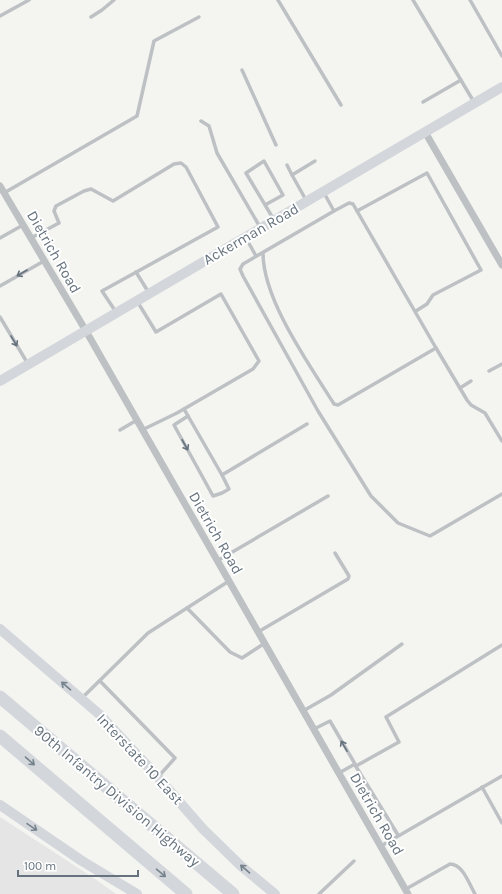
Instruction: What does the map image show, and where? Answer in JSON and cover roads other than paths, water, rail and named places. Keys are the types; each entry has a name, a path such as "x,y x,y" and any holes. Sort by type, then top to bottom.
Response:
{"highway":[{"path":"0,691 43,734"},
{"name":"90th Infantry Division Highway","path":"0,697 233,894"},
{"name":"90th Infantry Division Highway","path":"0,736 186,894"},
{"path":"124,802 243,894"}],"street":[{"name":"Ackerman Road","path":"0,381 502,87"},
{"path":"425,132 502,265"},
{"name":"Dietrich Road","path":"0,186 86,331 407,892"},
{"name":"Interstate 10 East","path":"0,629 99,714 158,777 203,829 241,866 274,894"},
{"path":"0,805 82,861 137,894"}],"lane":[{"path":"0,16 29,0"},
{"path":"91,17 114,0"},
{"path":"278,0 341,105"},
{"path":"413,0 475,103"},
{"path":"470,0 500,48 502,56"},
{"path":"4,193 137,116 154,41 199,17"},
{"path":"242,70 276,145"},
{"path":"423,102 461,80"},
{"path":"201,121 209,126 217,153 260,228"},
{"path":"292,175 315,161"},
{"path":"265,205 283,195 264,162 246,173 265,205 274,220"},
{"path":"31,238 59,223 54,211 56,206 84,191 91,189 113,201 174,164 182,163 186,167 218,227 102,291 116,313"},
{"path":"287,165 307,201"},
{"path":"357,211 427,173 481,270 433,295 427,304 416,311"},
{"path":"324,192 334,211"},
{"path":"501,439 485,413 471,404 460,388 351,203 334,211 243,264 240,269 243,276 318,411 367,489 398,523 430,536 502,494"},
{"path":"0,238 23,224"},
{"path":"245,237 256,256"},
{"path":"263,253 265,278 270,291 303,353 336,406 436,348"},
{"path":"0,286 44,261"},
{"path":"136,272 149,294"},
{"path":"137,301 156,332 221,294 259,361 252,369 184,409 142,430"},
{"path":"0,317 29,365"},
{"path":"489,371 502,364"},
{"path":"460,388 471,381"},
{"path":"184,409 222,475 229,489 222,493 214,496 174,425 188,416"},
{"path":"120,430 136,420"},
{"path":"222,475 307,424"},
{"path":"217,561 328,496"},
{"path":"258,632 348,579 349,576 335,553"},
{"path":"82,699 148,633 229,581"},
{"path":"187,608 230,652 242,658 264,643"},
{"path":"303,711 331,695 402,644"},
{"path":"339,773 399,742 386,717 502,645"},
{"path":"100,681 175,758 158,777"},
{"path":"314,729 330,721 398,836"},
{"path":"381,846 502,776"},
{"path":"482,788 502,823"},
{"path":"319,894 354,861"},
{"path":"407,892 450,864 455,864 460,867 475,894"}]}
